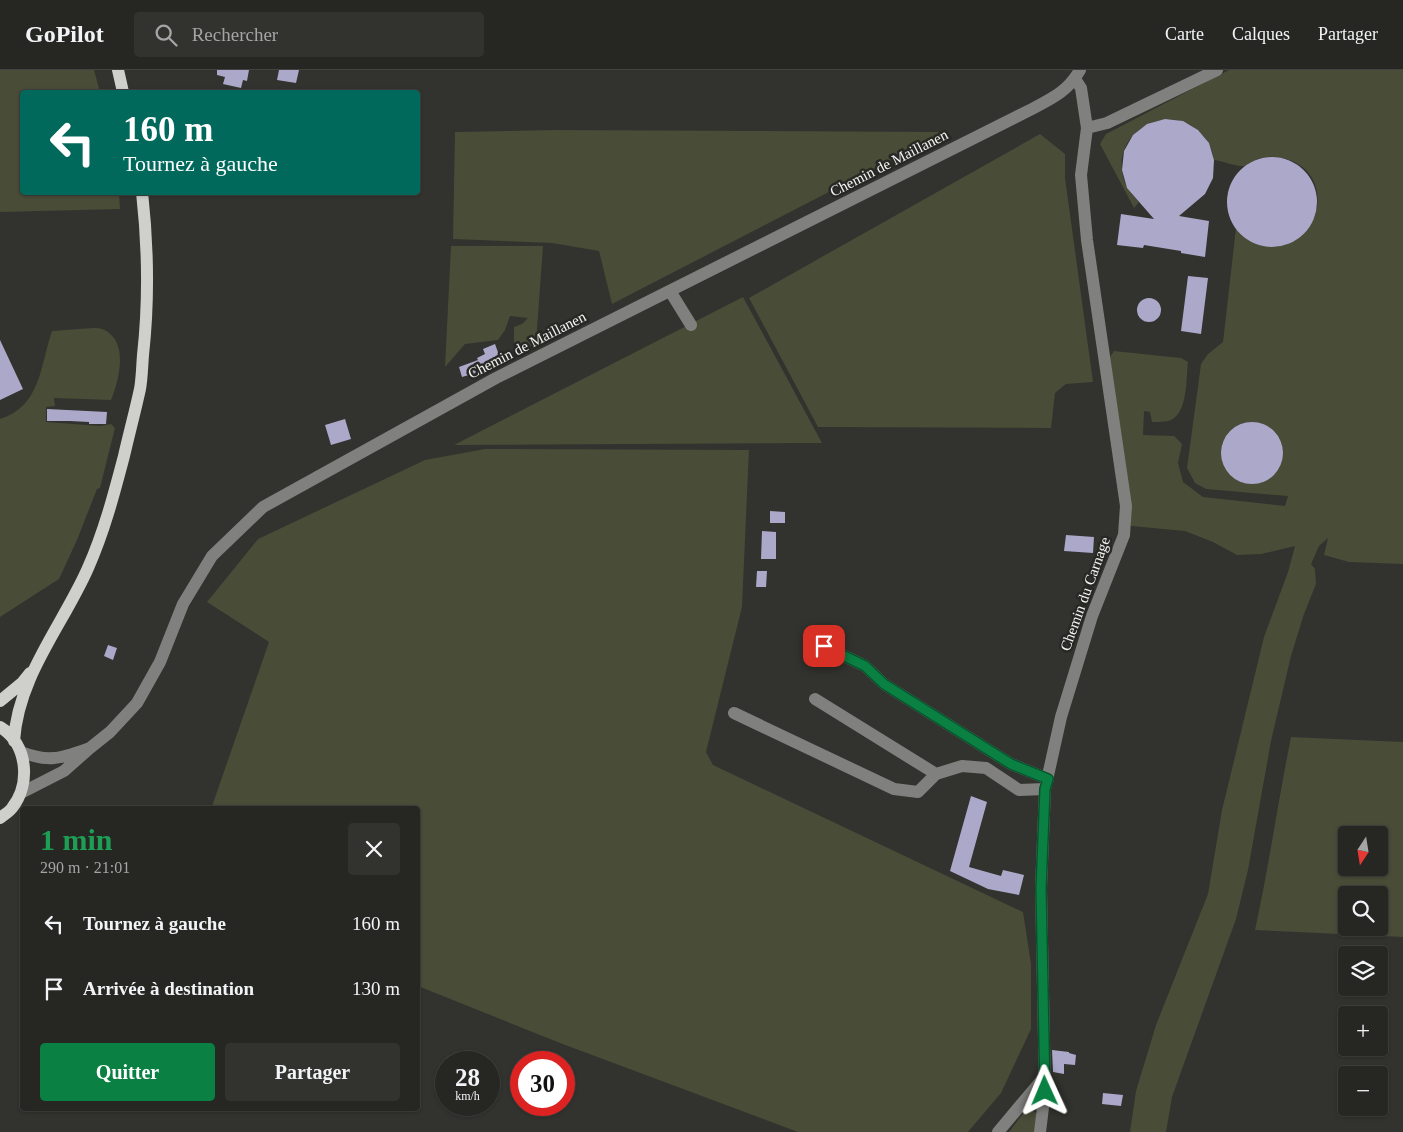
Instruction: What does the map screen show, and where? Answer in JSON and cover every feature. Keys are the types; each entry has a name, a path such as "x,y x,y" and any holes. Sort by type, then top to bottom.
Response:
{"main road":[{"path":"118,70 123,90"},
{"path":"0,702 22,683 34,667 88,568 110,510 138,396 146,332 147,285 142,195"},
{"path":"0,818 11,809 21,793 24,773 17,746 16,720 34,667"},
{"path":"0,727 17,746"}],"street":[{"path":"1087,128 1108,123 1217,70"},
{"name":"Chemin du Carnage","path":"1040,1132 1045,1091 1041,888 1046,784 1062,717 1092,616 1124,535 1126,506 1085,221 1081,175 1087,128 1078,74"},
{"name":"Chemin de Maillanen","path":"21,793 64,771 110,732 137,703 160,662 182,604 212,556 263,507 496,378 1032,109 1062,92 1078,74"},
{"path":"670,291 691,325"},
{"path":"824,646 865,666 884,684 1046,784"},
{"path":"815,699 936,774"},
{"path":"734,713 894,789 918,792 936,774 962,766 986,768 1019,790 1046,784"},
{"path":"17,746 41,759 64,757 90,748"},
{"path":"998,1132 1045,1076"}],"green space":[{"path":"0,70 94,70 99,90 20,90 20,195 119,195 120,209 0,212"},
{"path":"1229,70 1403,70 1403,564 1349,562 1324,555 1328,538 1319,546 1311,564 1315,569 1316,584 1291,656 1271,741 1248,870 1236,919 1172,1097 1166,1132 1130,1132 1136,1091 1156,1025 1208,894 1222,810 1264,637 1288,572 1295,546 1261,554 1237,555 1213,542 1185,531 1131,526 1110,357 1114,351 1181,358 1188,362 1185,394 1181,410 1171,420 1159,422 1152,422 1150,412 1144,411 1143,435 1174,436 1182,444 1178,463 1183,482 1203,497 1285,506 1288,496 1206,489 1195,483 1187,468 1201,364 1208,354 1223,342 1236,228 1250,241 1271,247 1289,243 1303,234 1313,220 1317,203 1316,187 1308,172 1292,161 1266,157 1241,166 1214,160 1208,142 1194,127 1178,120 1161,120 1145,126 1133,136 1124,151 1122,168 1127,187 1139,202 1134,208 1100,144 1106,134"},
{"path":"555,130 945,132 612,304 599,251 552,243 453,239 455,132"},
{"path":"1040,134 1065,154 1065,178 1093,382 1066,384 1055,393 1051,428 818,427 749,298"},
{"path":"451,246 543,246 536,343 518,353 514,343 514,327 522,324 528,318 510,316 505,330 498,340 465,344 445,367"},
{"path":"743,297 822,443 454,445"},
{"path":"102,329 111,334 119,351 119,372 111,400 54,398 55,406 46,407 46,422 100,426 111,424 115,428 100,488 97,489 59,579 0,617 0,419 14,413 24,405 31,395 41,371 52,331"},
{"path":"485,449 749,450 742,607 706,752 713,765 1023,912 1031,964 1031,1029 1001,1093 968,1132 798,1132 560,1043 420,987 420,806 212,806 269,642 207,602 258,539 425,460"},
{"path":"1291,737 1403,742 1403,937 1382,936 1388,936 1388,886 1338,886 1338,934 1255,930"},
{"path":"1029,1109 1038,1114 1036,1132 1009,1132 1022,1115"}],"building":[{"path":"217,70 249,70 247,81 243,80 241,88 223,84 225,77 217,75"},
{"path":"279,70 299,70 296,83 277,80"},
{"path":"1165,119 1183,121 1198,130 1209,143 1214,160 1213,178 1205,194 1179,216 1209,221 1205,257 1144,245 1143,248 1117,245 1121,214 1154,219 1127,188 1122,170 1124,151 1133,135 1147,124"},
{"path":"1272,157 1289,161 1304,170 1313,185 1317,202 1313,219 1304,234 1289,243 1272,247 1255,243 1240,234 1231,219 1227,202 1231,185 1240,170 1255,161"},
{"path":"1188,276 1208,278 1201,334 1181,331"},
{"path":"1149,298 1154,299 1160,305 1160,315 1154,321 1149,322 1144,321 1138,315 1137,310 1138,305 1144,299"},
{"path":"0,340 23,389 0,400"},
{"path":"495,344 499,355 493,358 495,362 482,368 483,371 462,377 459,367 478,360 477,358 485,354 483,349"},
{"path":"47,409 107,412 106,424 47,421"},
{"path":"345,419 351,439 331,445 325,425"},
{"path":"1252,422 1264,424 1274,431 1281,441 1283,453 1281,465 1274,475 1264,482 1252,484 1240,482 1230,475 1223,465 1221,453 1223,441 1230,431 1240,424"},
{"path":"770,511 785,512 785,523 770,523"},
{"path":"762,531 776,532 776,559 761,559"},
{"path":"1066,535 1094,537 1093,553 1064,551"},
{"path":"757,571 767,571 766,587 756,587"},
{"path":"108,645 117,648 113,660 104,656"},
{"path":"971,796 987,802 969,867 1001,876 1003,870 1024,875 1019,895 988,889 950,871"},
{"path":"1052,1050 1069,1052 1076,1055 1075,1065 1064,1064 1064,1074 1053,1072"},
{"path":"1103,1093 1123,1095 1121,1106 1102,1104"}],"route":[{"path":"824,646 865,666 884,684 1011,764 1048,779 1045,789 1041,888 1045,1091"}]}
